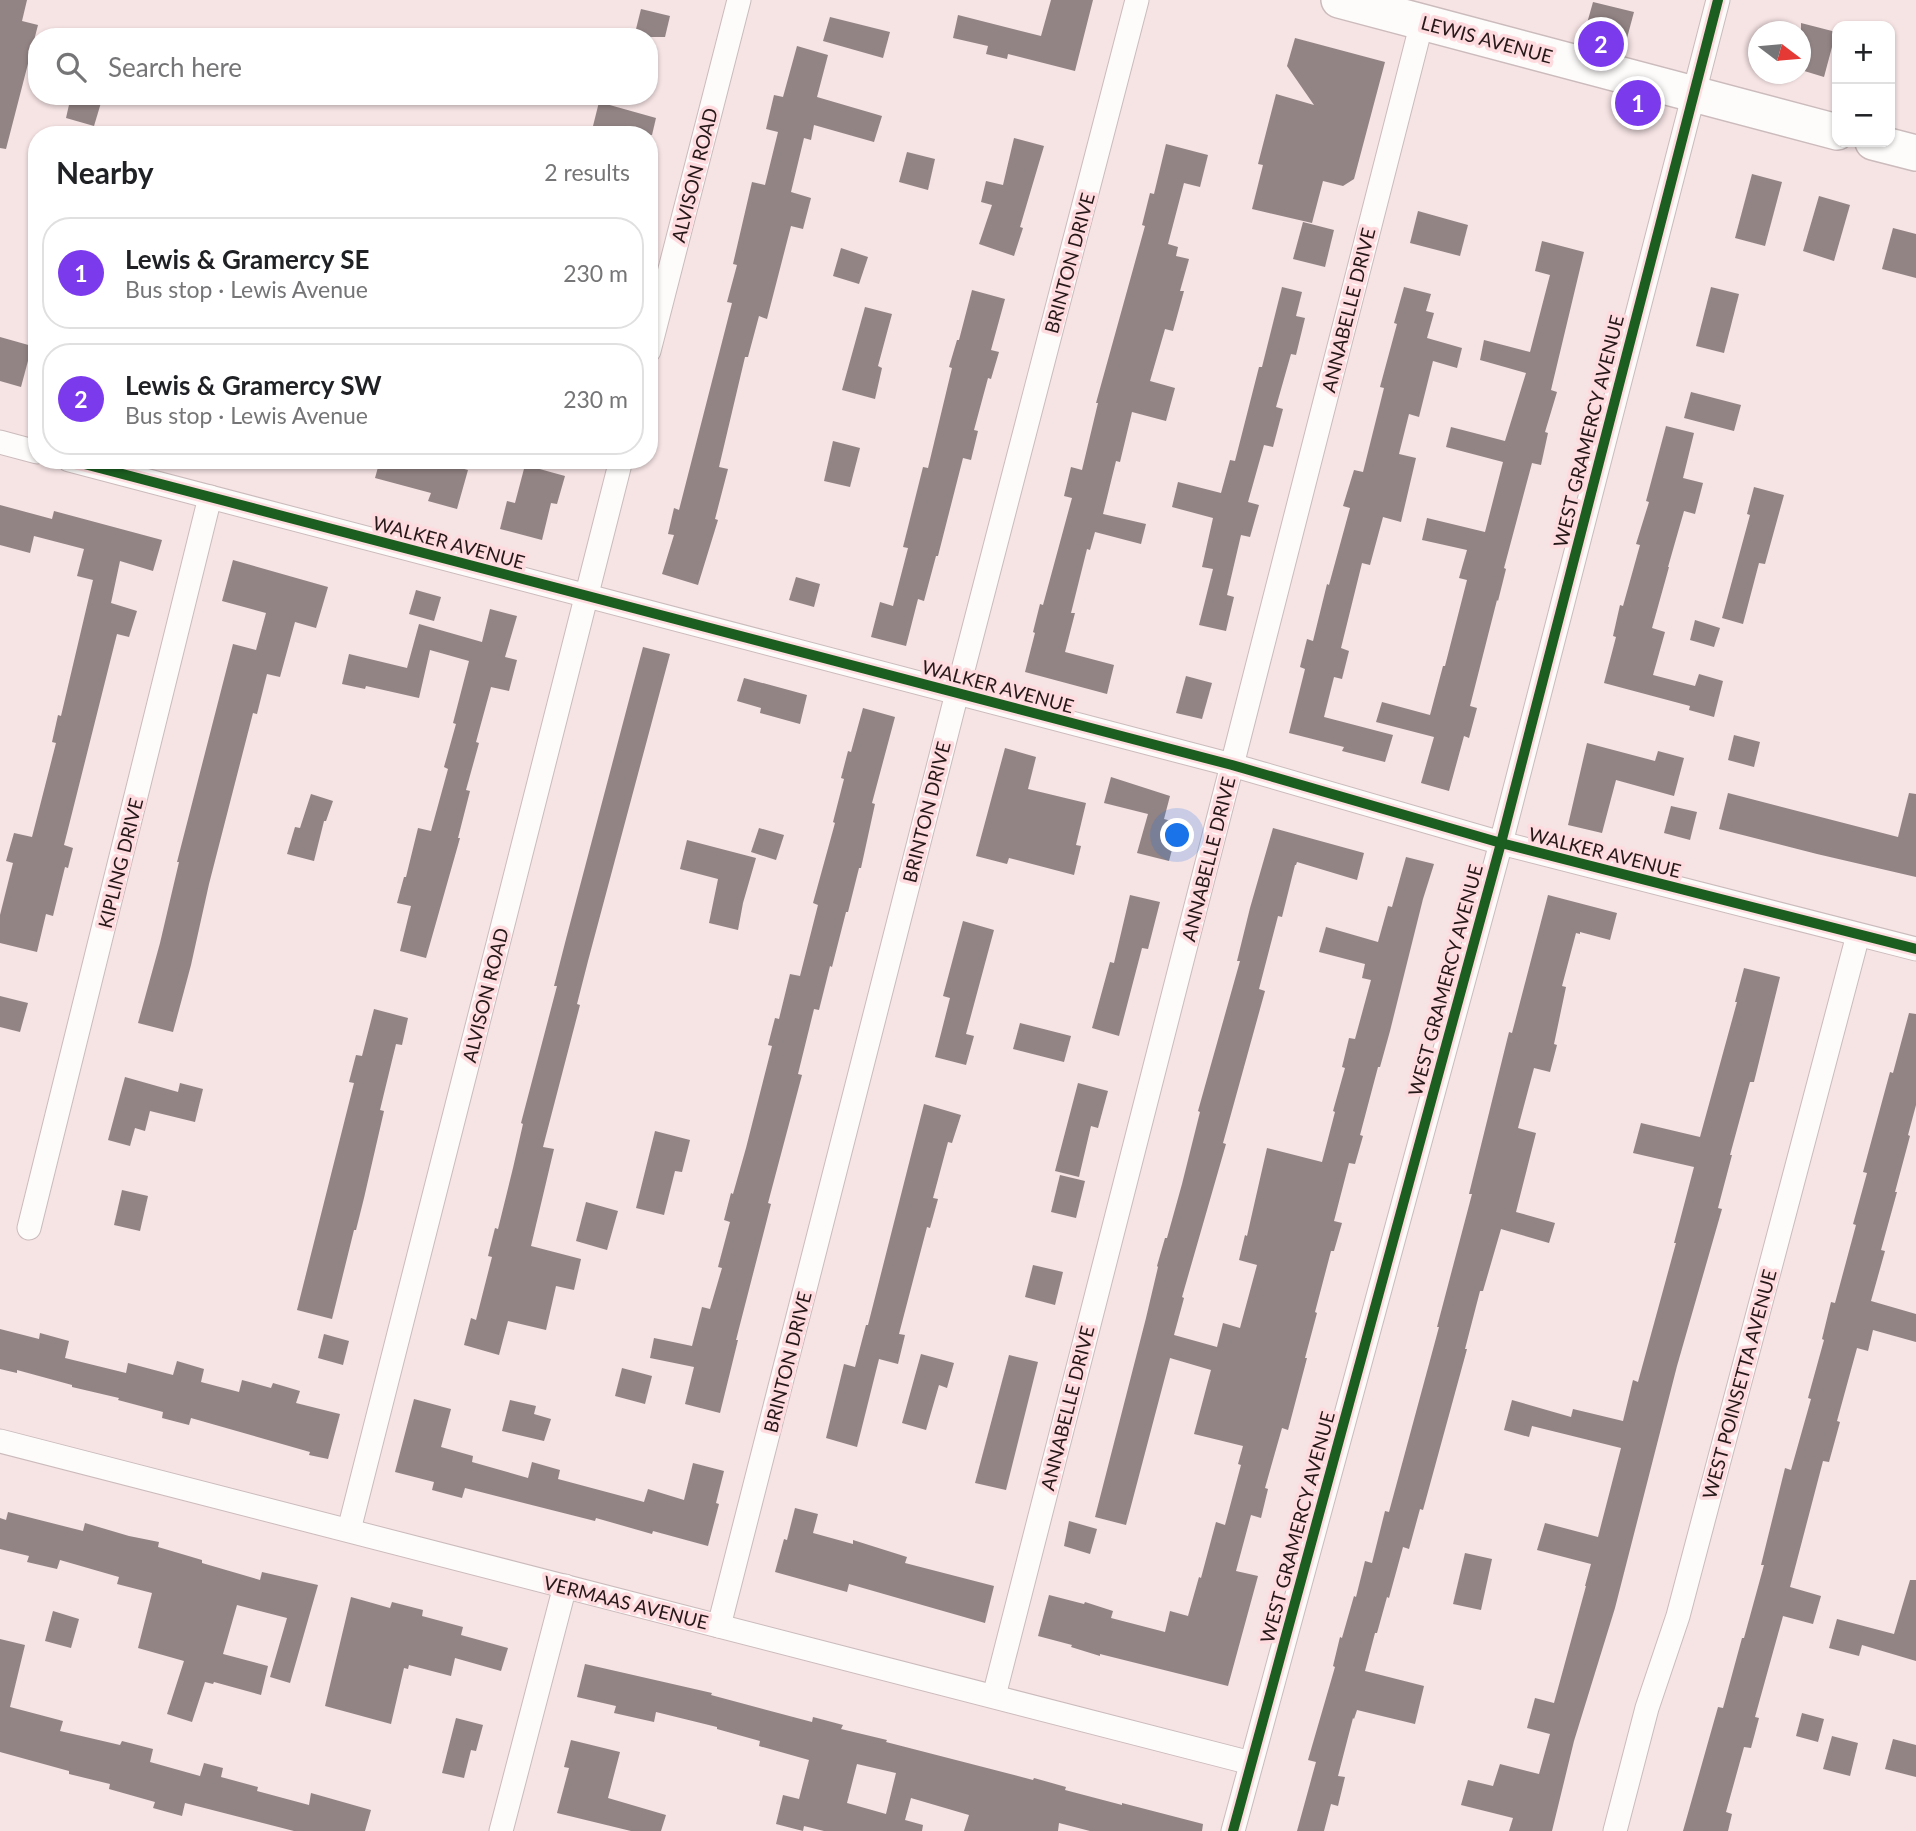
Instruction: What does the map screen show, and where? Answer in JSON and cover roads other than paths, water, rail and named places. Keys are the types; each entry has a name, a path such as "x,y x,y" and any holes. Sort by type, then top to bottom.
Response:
{"main road":[{"name":"LEWIS AVENUE","path":"1339,0 1832,131"},
{"path":"1893,147 1916,153"}],"street":[{"name":"ALVISON ROAD","path":"658,316 739,0"},
{"name":"BRINTON DRIVE","path":"719,1626 1137,0"},
{"name":"WEST GRAMERCY AVENUE","path":"1233,1831 1501,843 1718,0"},
{"name":"ANNABELLE DRIVE","path":"994,1696 1422,22"},
{"path":"0,442 28,450"},
{"name":"WALKER AVENUE","path":"103,469 1232,765 1501,843 1916,949"},
{"name":"ALVISON ROAD","path":"349,1530 619,469"},
{"name":"KIPLING DRIVE","path":"29,1228 210,497"},
{"name":"WEST POINSETTA AVENUE","path":"1615,1831 1647,1708 1681,1604 1858,934"},
{"name":"VERMAAS AVENUE","path":"0,1441 1251,1762"},
{"path":"501,1831 565,1586"}],"place":[{"name":"Lewis & Gramercy SW","path":"1601,44"},
{"name":"Lewis & Gramercy SE","path":"1638,103"}]}
